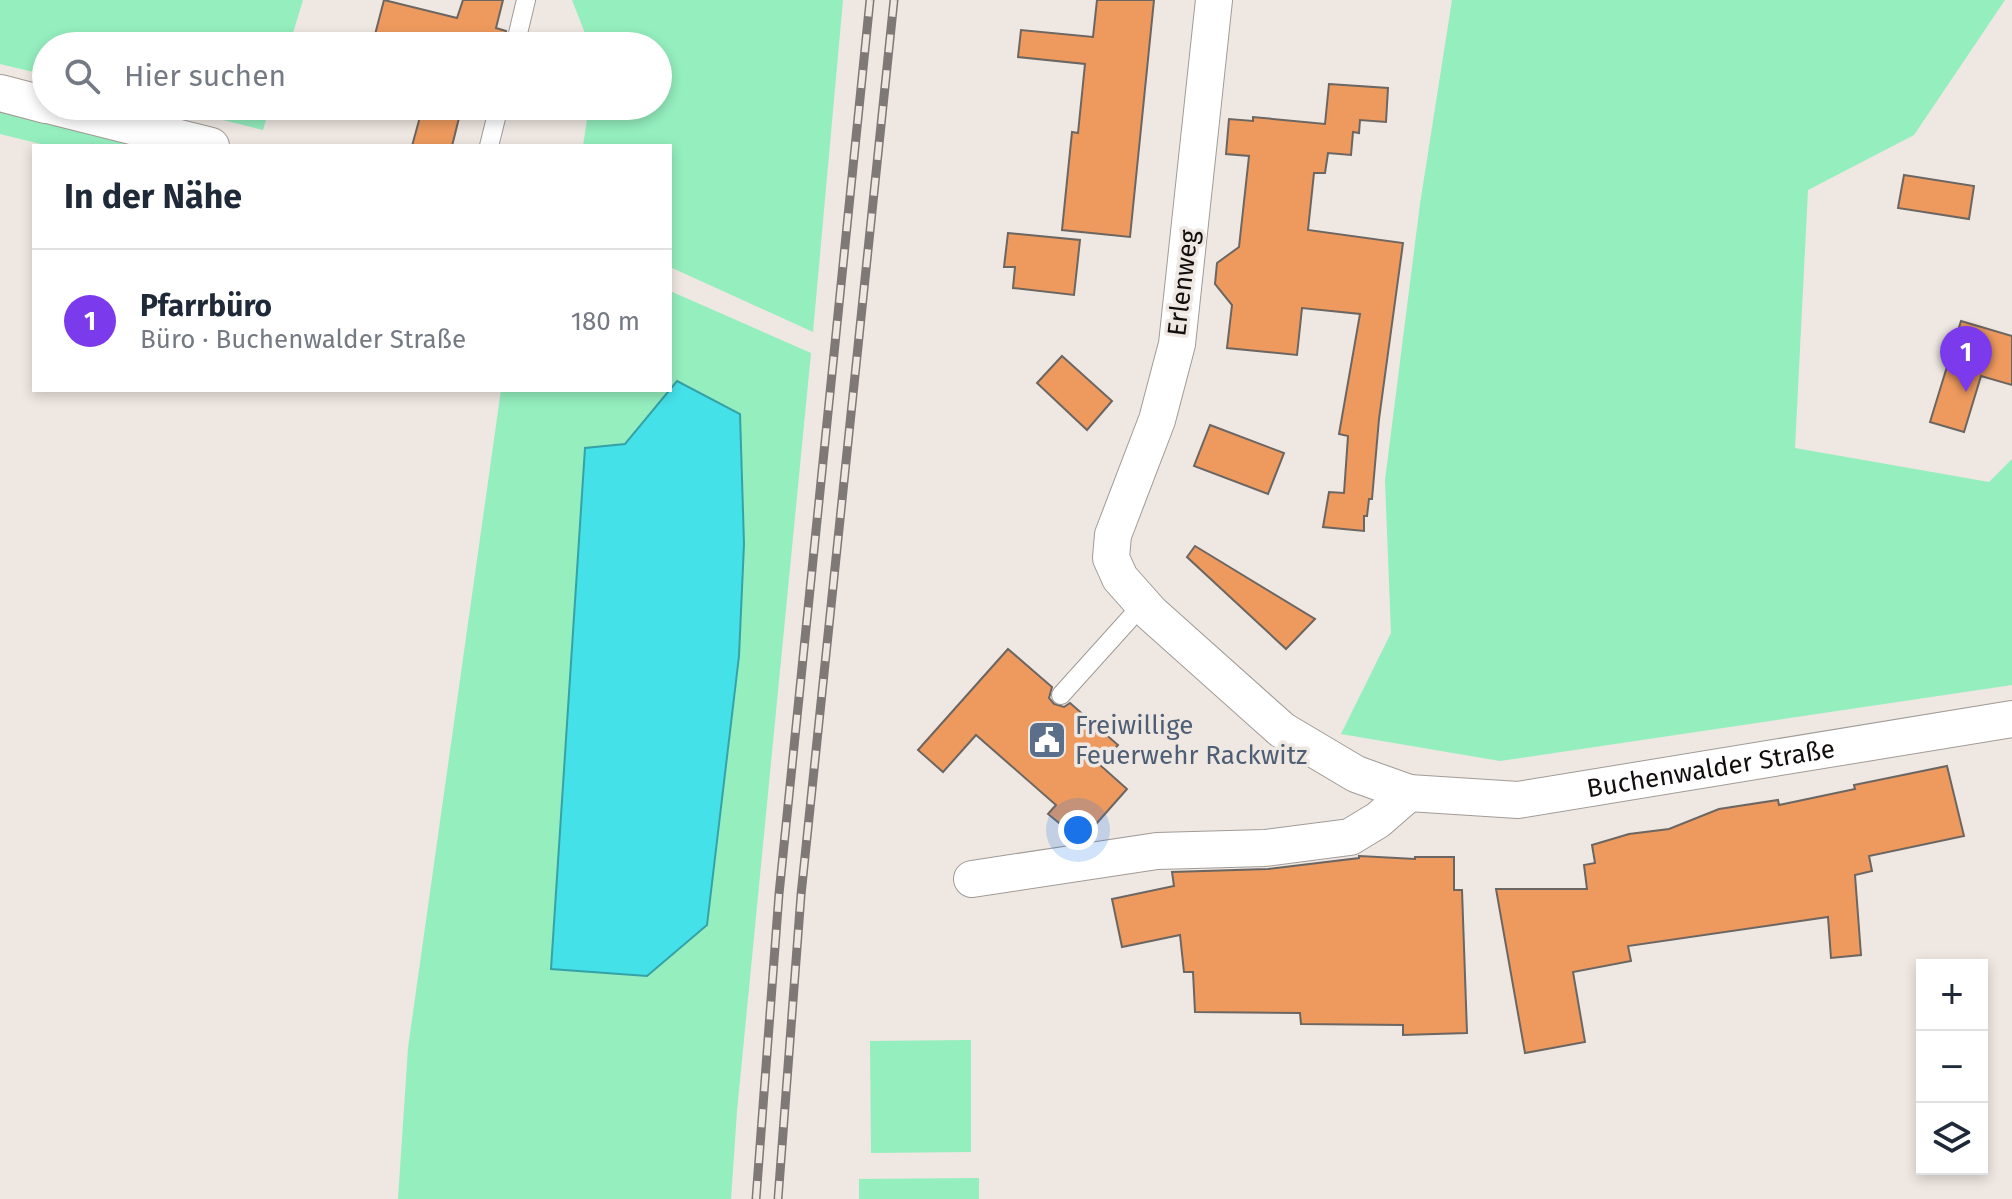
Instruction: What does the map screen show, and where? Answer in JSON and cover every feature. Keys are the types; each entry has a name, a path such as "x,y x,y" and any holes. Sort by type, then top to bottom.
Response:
{"street":[{"name":"Erlenweg","path":"1111,558 1113,535 1157,420 1177,344 1214,0"},
{"path":"0,93 32,101"},
{"path":"108,120 203,144"},
{"name":"Buchenwalder Straße","path":"1111,558 1120,578 1143,604 1282,730 1356,774 1409,793 1518,800 2012,719"},
{"path":"972,879 1157,851 1265,848 1350,837 1378,820 1409,793"}],"lane":[{"path":"518,32 526,0"},
{"path":"490,144 496,120"},
{"path":"1061,695 1143,604"}],"green space":[{"path":"0,0 303,0 293,32 32,32 32,72 0,64"},
{"path":"572,0 843,0 813,332 672,268 672,144 583,144 587,120 672,120 672,32 585,32"},
{"path":"1452,0 2005,0 1914,135 1808,190 1795,448 1989,482 2012,459 2012,685 1500,761 1341,734 1391,633 1385,480 1420,204"},
{"path":"0,108 32,116 32,120 48,120 145,144 41,144 0,134"},
{"path":"223,120 266,120 263,130"},
{"path":"672,292 811,353 731,1199 398,1199 408,1048 501,392 668,392 625,444 586,448 707,925 739,656 744,544 677,382 672,387"},
{"path":"971,1040 971,1152 871,1153 870,1041"},
{"path":"979,1178 979,1199 859,1199 859,1179"}],"water":[{"path":"677,381 740,414 744,544 739,656 707,925 647,976 551,969 585,448 625,444 668,392 672,392"}],"building":[{"path":"384,0 457,18 463,0 503,0 496,28 506,32 376,32"},
{"path":"1097,0 1154,0 1130,237 1062,230 1072,132 1078,133 1085,64 1018,57 1021,30 1093,37"},
{"path":"1329,84 1388,88 1386,122 1360,120 1359,133 1353,132 1351,155 1328,153 1325,173 1314,173 1308,230 1403,243 1379,419 1372,499 1369,499 1367,516 1364,516 1364,531 1323,527 1329,492 1344,493 1348,436 1339,434 1360,314 1302,308 1297,355 1227,348 1232,305 1215,284 1217,263 1239,247 1249,156 1226,154 1229,119 1253,121 1253,117 1325,124"},
{"path":"419,120 458,120 452,144 413,144"},
{"path":"1904,175 1974,186 1969,219 1898,208"},
{"path":"1008,233 1080,240 1074,295 1013,288 1015,267 1004,267"},
{"path":"1961,321 2012,336 2012,385 1981,376 1964,432 1930,422"},
{"path":"1062,356 1112,401 1087,430 1037,383"},
{"path":"1210,425 1284,453 1268,494 1194,466"},
{"path":"1195,546 1315,619 1286,649 1187,557"},
{"name":"Freiwillige Feuerwehr Rackwitz","path":"1008,649 1052,687 1049,698 1054,704 1064,707 1070,703 1118,745 1100,765 1127,789 1081,841 1048,814 1056,805 976,735 943,772 918,750"},
{"path":"1947,766 1964,836 1869,856 1872,871 1855,875 1861,955 1831,958 1828,917 1628,946 1631,961 1573,972 1585,1042 1525,1053 1496,889 1587,889 1584,865 1595,863 1592,845 1629,834 1669,829 1719,809 1778,800 1779,805 1855,789 1854,785"},
{"path":"1359,856 1415,859 1454,857 1454,890 1462,890 1467,1033 1403,1035 1403,1025 1301,1024 1300,1013 1195,1012 1193,972 1184,972 1180,935 1122,947 1112,899 1174,886 1172,872 1268,869"}],"railway":[{"path":"756,1199 779,894 870,0"},
{"path":"778,1199 801,895 894,0"}],"place":[{"name":"Pfarrbüro","path":"1966,392"},
{"name":"Freiwillige Feuerwehr Rackwitz","path":"1047,740"}]}
